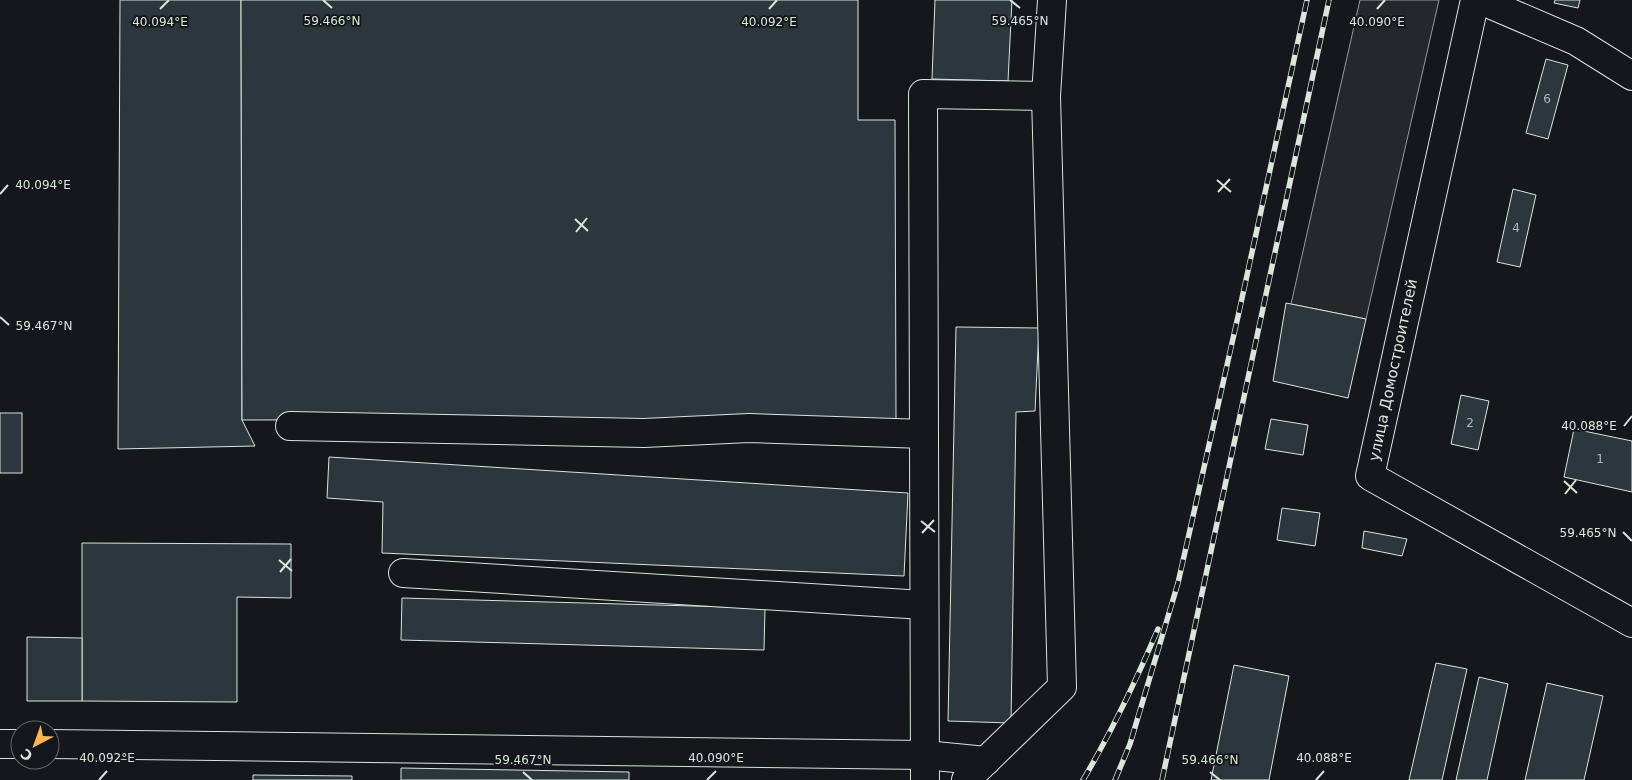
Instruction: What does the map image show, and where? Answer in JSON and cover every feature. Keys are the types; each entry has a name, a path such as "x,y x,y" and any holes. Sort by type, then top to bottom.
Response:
{"street":[{"path":"966,780 1062,686 1046,96 1052,0"},
{"name":"улица Домостроителей","path":"1475,0 1370,476 1632,622"},
{"path":"1480,0 1576,41 1632,76"},
{"path":"925,767 922,94 1046,96"},
{"path":"290,426 644,433 750,428 924,434"},
{"path":"403,574 924,605"},
{"path":"60,744 925,767 986,760"}],"shaded area":[{"path":"1360,0 1439,0 1366,319 1291,304"}],"building":[{"path":"120,0 241,0 242,420 255,446 118,449"},
{"path":"241,0 858,0 858,120 895,120 896,419 242,420"},
{"path":"935,0 1012,0 1008,81 932,79"},
{"path":"1555,0 1580,0 1578,8 1554,3"},
{"path":"1546,59 1568,65 1548,139 1526,133"},
{"path":"1513,189 1536,195 1520,267 1497,262"},
{"path":"1286,303 1366,319 1348,398 1273,381"},
{"path":"956,327 1039,328 1035,411 1016,412 1011,723 948,721"},
{"path":"1461,395 1489,401 1478,450 1451,444"},
{"path":"0,413 22,413 22,473 0,473"},
{"path":"1271,419 1308,425 1303,455 1265,449"},
{"path":"1574,429 1632,441 1632,492 1564,477"},
{"path":"329,457 908,493 904,576 382,553 383,502 327,498"},
{"path":"1282,508 1320,513 1315,546 1277,540"},
{"path":"1364,531 1407,539 1402,556 1362,548"},
{"path":"82,543 291,544 291,598 237,597 237,702 82,701"},
{"path":"402,598 765,608 764,650 401,640"},
{"path":"27,637 82,638 82,701 27,701"},
{"path":"1436,663 1467,669 1442,780 1409,780"},
{"path":"1234,665 1289,676 1269,780 1211,780"},
{"path":"1479,677 1508,684 1487,780 1456,780"},
{"path":"1547,683 1603,696 1584,780 1525,780"},
{"path":"401,768 629,772 629,780 401,780"},
{"path":"253,775 352,776 352,780 253,780"}],"railway":[{"path":"1115,780 1130,744 1178,583 1307,0"},
{"path":"1162,780 1329,0"},
{"path":"1083,780 1123,706 1158,629"}]}
